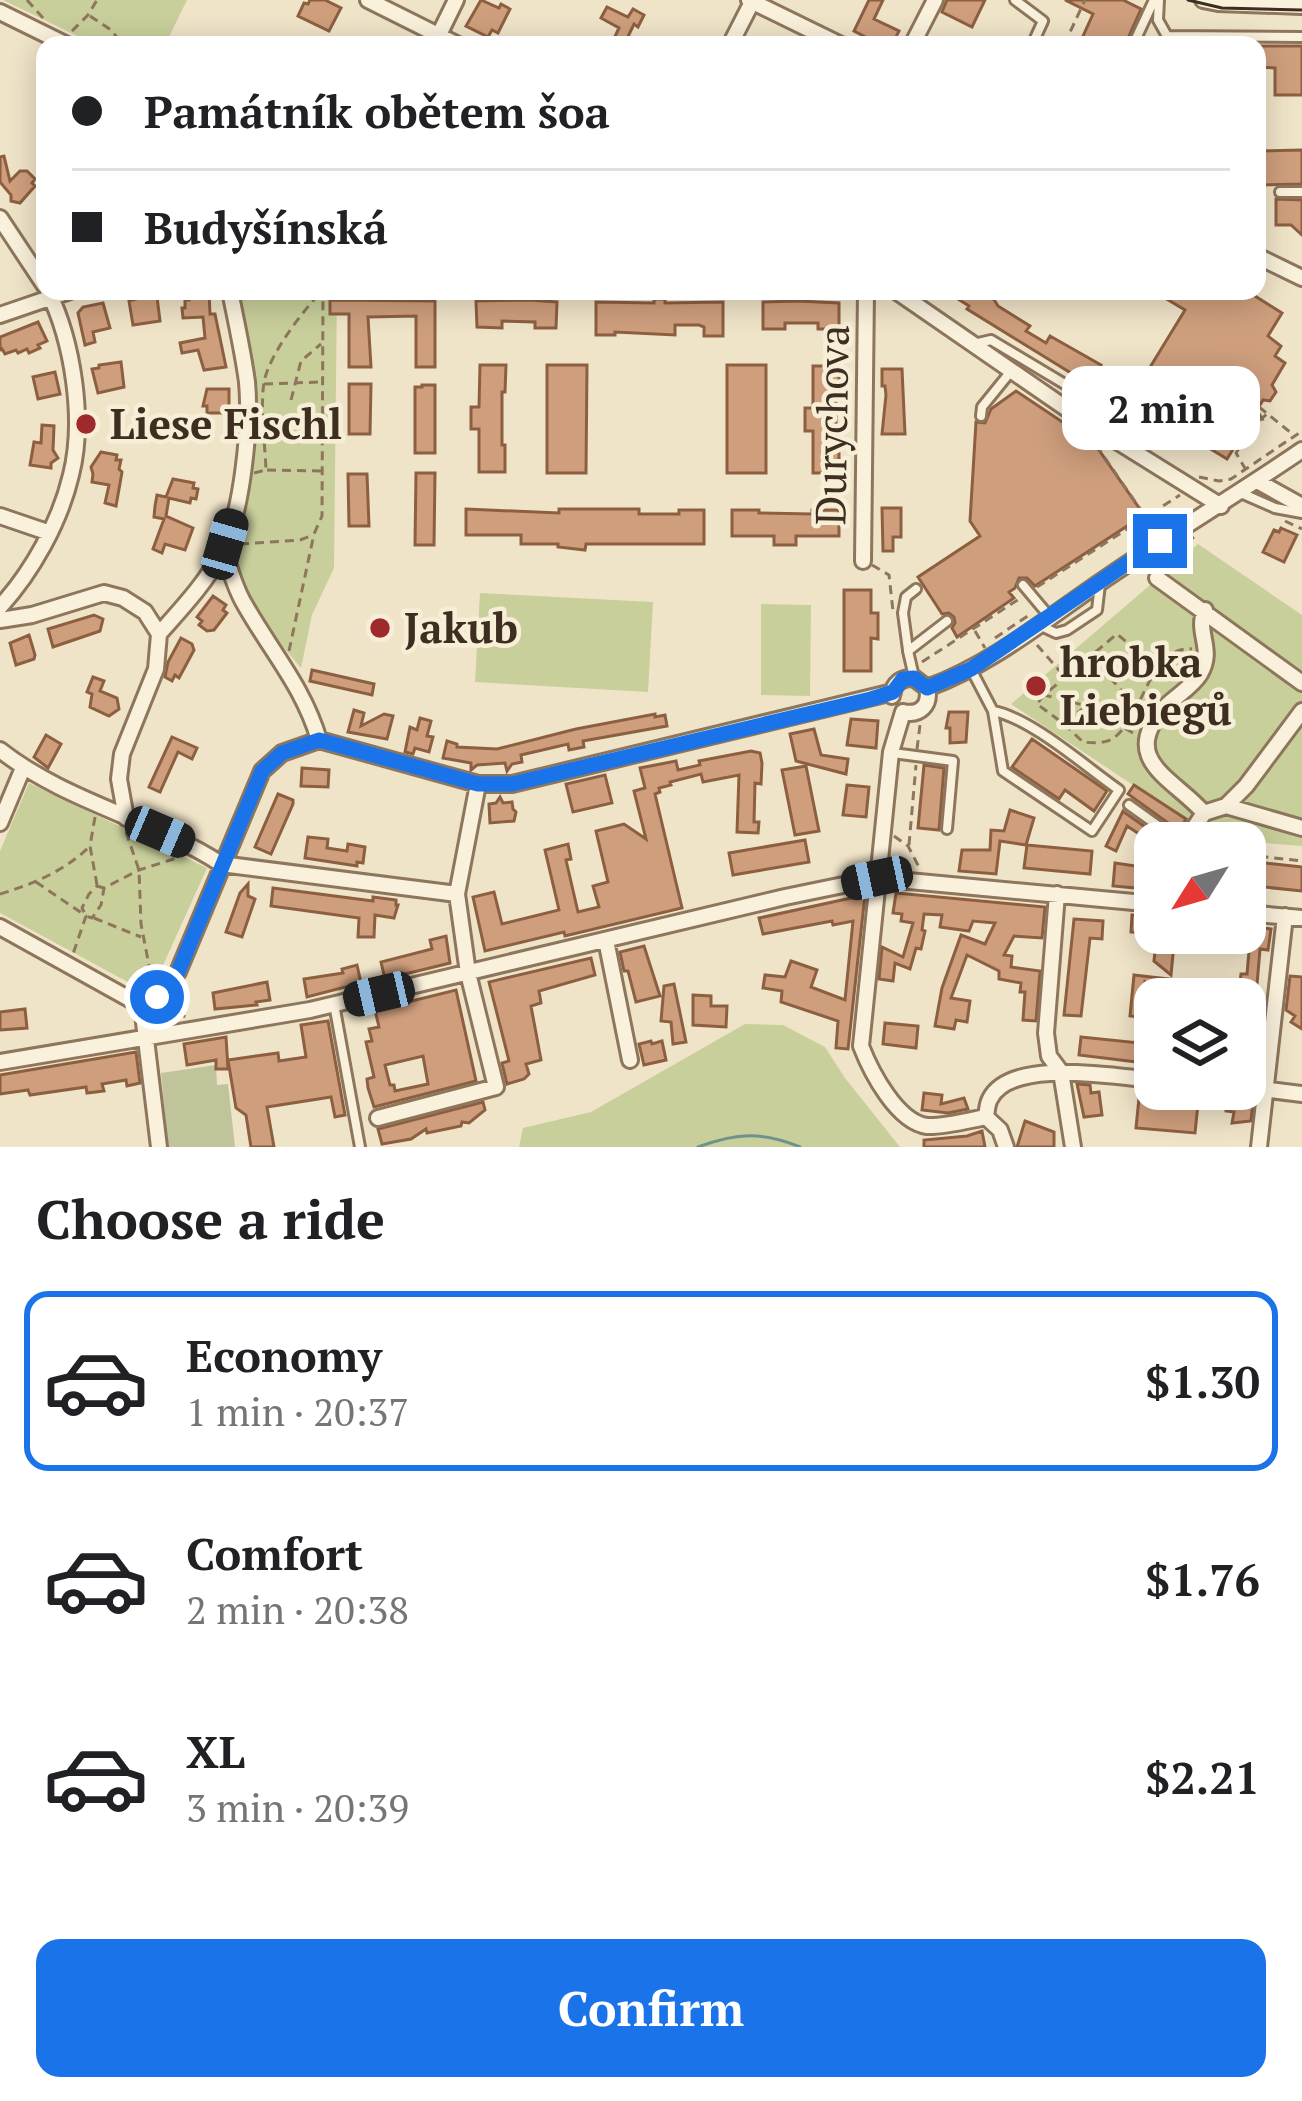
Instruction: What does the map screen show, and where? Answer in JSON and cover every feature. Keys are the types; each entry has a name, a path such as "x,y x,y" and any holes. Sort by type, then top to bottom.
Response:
{"street":[{"path":"368,0 429,36"},
{"path":"438,36 456,0"},
{"path":"916,36 934,0"},
{"path":"734,36 751,1 823,36"},
{"path":"1213,1 1302,6"},
{"path":"0,11 8,22 44,36"},
{"path":"0,218 36,273"},
{"path":"1266,260 1302,278"},
{"path":"0,315 36,297"},
{"path":"0,607 50,533 72,475 77,415 72,364 51,300"},
{"path":"159,634 194,594 224,548 239,497 247,384 232,300"},
{"name":"Durychova","path":"863,561 866,300"},
{"name":"Durychova","path":"909,300 1221,506"},
{"path":"921,683 928,699 922,709 903,712 894,703 898,682 921,683 971,669 1042,616 1240,493 1252,475 1298,443"},
{"path":"1252,475 1302,509"},
{"path":"0,516 50,533"},
{"path":"224,548 242,601 286,665 319,740"},
{"path":"1152,574 1302,683"},
{"path":"0,620 104,593 145,611 159,634 156,669 122,754 119,779 126,818"},
{"path":"1204,610 1200,621 1207,659 1197,680 1135,732 1159,774 1204,813"},
{"path":"157,997 178,972 262,771 282,753 319,740 478,784 512,784 893,692"},
{"path":"1198,822 1204,813 1226,806 1246,786 1302,711"},
{"path":"903,712 891,752 861,1046 868,1066 900,1112 926,1126 986,1118 1000,1130 1006,1147"},
{"path":"0,750 23,768 221,864 457,894"},
{"path":"0,823 23,768"},
{"path":"378,1118 496,1088 468,973 457,894 478,784"},
{"path":"1226,806 1302,829"},
{"path":"0,1062 334,1004 877,878 1134,902"},
{"path":"1057,894 1046,1033 1048,1056 1061,1072 1073,1147"},
{"path":"1266,915 1302,918"},
{"path":"1266,1080 1285,916"},
{"path":"0,927 142,1006 159,1147"},
{"path":"605,940 630,1060"},
{"path":"986,1118 991,1096 1006,1083 1027,1075 1061,1072 1134,1078"},
{"path":"1266,1089 1302,1094"},
{"path":"1258,1147 1262,1110"}],"lane":[{"path":"1015,0 1042,21 1036,36"},
{"path":"1156,0 1163,36"},
{"path":"1138,36 1156,0"},
{"path":"1266,38 1302,37"},
{"path":"1280,192 1302,192"},
{"name":"Durychova","path":"974,344 991,340 1088,398 1083,419"},
{"path":"982,416 982,407 1013,369"},
{"path":"1240,493 1275,508 1302,509"},
{"path":"1023,585 1042,616"},
{"path":"916,590 906,597 903,613 908,651 921,683"},
{"path":"908,651 947,621"},
{"path":"971,669 993,711 1003,771 1092,831 1119,790 1034,730 993,711"},
{"path":"891,752 953,760 946,829"},
{"path":"1129,806 1152,822"},
{"path":"334,1004 360,1147"}],"path":[{"path":"71,36 97,0"},
{"path":"1068,36 1085,0"},
{"path":"88,15 116,36"},
{"path":"266,470 264,384 276,355 314,300"},
{"path":"286,665 322,516 323,300"},
{"path":"291,400 301,361 322,343"},
{"path":"264,384 322,382"},
{"path":"1259,407 1298,443"},
{"path":"1252,475 1236,452 1267,414"},
{"path":"1197,478 1219,481 1252,475 1298,443 1302,431"},
{"path":"1092,438 1148,514 1160,541"},
{"path":"242,475 266,470 322,471"},
{"path":"1148,514 1180,495"},
{"path":"1282,520 1302,529"},
{"path":"1152,574 1205,529"},
{"path":"224,548 300,540 314,534"},
{"path":"863,561 889,575"},
{"path":"984,646 1042,616"},
{"path":"1135,732 1099,743 1083,742 1036,704 1117,634 1156,668"},
{"path":"1035,642 1064,676 1092,680 1127,669 1156,668"},
{"path":"1135,732 1136,706 1156,668 1175,650 1206,649"},
{"path":"1109,676 1136,706"},
{"path":"1044,695 1087,706 1135,732"},
{"path":"1064,724 1087,706"},
{"path":"908,847 920,725"},
{"path":"97,886 90,846 98,804"},
{"path":"126,818 125,829 139,870 143,939 157,997 187,1018"},
{"path":"882,832 899,838 919,869 931,870"},
{"path":"0,894 36,882 90,846"},
{"path":"97,886 104,888 194,847"},
{"path":"1266,857 1302,861"},
{"path":"36,882 89,917 143,939"},
{"path":"89,917 82,908 97,886"},
{"path":"68,964 89,917 101,905 104,888"}],"green space":[{"path":"3,0 187,0 169,36 77,36"},
{"path":"240,300 337,300 334,568 312,615 301,668 247,604 241,576 229,555 249,493 251,383"},
{"path":"1198,544 1302,615 1302,846 1266,843 1266,822 1188,822 1011,704"},
{"path":"480,593 653,602 648,692 475,682"},
{"path":"761,604 811,605 810,696 761,695"},
{"path":"29,783 207,868 150,994 0,913 0,851"},
{"path":"745,1024 783,1025 825,1047 900,1147 519,1147 523,1128 591,1112"},
{"path":"216,1065 217,1085 228,1084 235,1147 168,1147 161,1073"}],"building":[{"path":"310,0 325,0 341,8 329,31 298,16"},
{"path":"481,0 510,9 498,33 492,30 486,36 466,26"},
{"path":"869,0 883,0 874,19 899,31 896,36 864,36 854,31"},
{"path":"947,0 985,0 972,27 942,12"},
{"path":"1065,0 1123,0 1141,9 1129,36 1083,36 1093,14"},
{"path":"607,7 628,17 633,9 644,15 628,36 615,36 619,28 601,18"},
{"path":"1266,46 1302,46 1302,95 1275,95 1275,68 1266,68"},
{"path":"1302,150 1302,184 1266,185 1266,151"},
{"path":"4,156 10,181 20,171 35,179 35,186 20,203 11,201 0,182 0,157"},
{"path":"1276,199 1302,200 1302,235 1291,225 1276,225"},
{"path":"157,300 160,321 133,325 129,301"},
{"path":"185,300 209,300 226,367 204,370 198,350 182,353 180,343 205,338 203,317 183,318"},
{"path":"330,300 435,301 435,367 416,367 416,316 368,317 371,367 349,367 349,314 330,314"},
{"path":"960,300 994,300 1030,326 1026,331 1046,343 1050,336 1101,365 1102,370 1092,386 967,309"},
{"path":"1168,300 1261,300 1282,313 1268,336 1281,346 1275,356 1285,363 1272,385 1276,392 1270,401 1263,400 1257,410 1262,419 1252,419 1227,459 1130,400 1185,310"},
{"path":"476,301 557,302 556,328 502,321 502,328 477,327"},
{"path":"596,302 723,302 723,336 704,336 704,327 699,325 675,325 675,335 596,335"},
{"path":"763,302 839,303 839,329 818,329 818,323 785,323 785,329 763,329"},
{"path":"103,303 110,328 93,332 95,342 85,345 78,313 83,307"},
{"path":"38,322 47,341 40,348 29,353 27,349 5,354 0,350 0,337"},
{"path":"121,362 124,387 98,393 92,369"},
{"path":"480,365 506,365 502,392 505,472 479,472 479,429 471,429 471,407 479,407"},
{"path":"547,365 587,365 586,473 547,473"},
{"path":"727,365 766,365 766,473 727,473"},
{"path":"813,366 839,366 839,473 813,473 813,431 805,431 805,408 813,408"},
{"path":"882,369 902,369 905,434 882,434 886,395"},
{"path":"55,372 60,394 38,399 33,377"},
{"path":"349,384 371,384 370,434 349,434"},
{"path":"435,385 435,453 415,453 415,387"},
{"path":"207,389 229,389 229,413 207,413 203,406"},
{"path":"1016,391 1070,427 1083,446 1092,440 1144,515 1035,586 1019,578 1009,592 1014,598 957,637 952,628 954,617 942,614 918,577 980,536 970,521 976,422 985,423 991,409"},
{"path":"42,425 54,426 53,450 58,458 51,468 30,465 34,442 41,443"},
{"path":"101,452 121,460 116,506 105,503 109,485 92,482 91,467"},
{"path":"416,473 435,473 434,545 415,545"},
{"path":"348,474 367,474 369,526 349,526"},
{"path":"173,479 194,483 193,488 198,489 190,503 169,498 166,516 193,528 185,550 165,544 162,553 153,549 164,519 154,517 155,506 157,495 166,497"},
{"path":"882,508 901,508 901,537 893,537 893,551 883,551"},
{"path":"466,509 559,513 559,509 639,509 639,514 704,510 704,544 586,544 585,550 521,544 521,535 466,535"},
{"path":"732,510 812,514 812,510 839,510 839,536 796,536 796,545 774,545 774,536 732,536"},
{"path":"1274,530 1297,535 1284,562 1263,552"},
{"path":"844,590 871,590 871,613 878,613 878,639 871,638 871,671 844,671"},
{"path":"213,596 226,605 227,613 214,630 207,631 197,617"},
{"path":"94,615 103,619 100,631 53,647 48,629"},
{"path":"29,635 34,659 16,665 10,643"},
{"path":"181,638 194,650 179,678 175,675 172,681 165,677 168,662"},
{"path":"312,670 374,684 372,695 310,681"},
{"path":"93,677 104,681 100,691 117,698 119,709 109,716 90,707 92,694 87,692"},
{"path":"354,710 364,713 361,726 384,714 393,716 387,739 348,732"},
{"path":"949,712 968,712 966,742 950,743"},
{"path":"665,715 667,726 583,741 584,747 569,750 568,744 521,755 522,762 507,771 505,763 477,765 471,770 471,763 443,758 447,741 457,747 497,749"},
{"path":"420,718 431,721 429,752 415,748 413,754 405,752 410,727 417,730"},
{"path":"851,719 878,721 876,748 847,745"},
{"path":"814,729 821,755 848,759 846,774 796,761 790,734"},
{"path":"46,735 61,744 48,768 34,757"},
{"path":"172,737 197,748 192,759 178,752 160,792 149,787"},
{"path":"1032,739 1107,791 1094,811 1065,790 1059,799 1012,767"},
{"path":"751,751 760,753 762,763 761,784 755,783 758,833 737,832 739,775 703,782 701,774 670,782 655,794 682,908 485,951 473,897 494,892 502,924 559,910 545,850 568,844 571,859 566,860 578,912 599,907 593,886 608,882 596,831 624,824 646,839 634,791 645,788 640,768 676,761 678,770"},
{"path":"924,765 944,768 939,830 918,828"},
{"path":"806,766 819,831 795,835 782,770"},
{"path":"302,768 329,770 328,787 301,786"},
{"path":"605,775 612,803 573,812 566,784"},
{"path":"847,785 869,787 866,817 843,815"},
{"path":"1134,785 1186,819 1167,822 1128,794"},
{"path":"278,794 293,804 271,854 255,847"},
{"path":"500,797 503,803 512,802 514,821 490,823 489,804"},
{"path":"1010,810 1034,818 1026,845 1000,841 996,874 959,871 962,850 990,850 991,830 1004,831"},
{"path":"1123,811 1138,822 1134,822 1134,831 1127,826 1116,851 1106,846"},
{"path":"308,837 328,839 327,848 365,847 363,863 305,858"},
{"path":"805,840 809,862 733,875 729,853"},
{"path":"1027,845 1092,851 1090,874 1024,868"},
{"path":"1115,863 1134,866 1134,888 1113,886"},
{"path":"1266,863 1302,867 1302,891 1266,887"},
{"path":"248,884 248,896 255,899 242,937 226,932"},
{"path":"273,888 396,900 398,905 394,918 375,915 374,937 358,937 359,918 271,906"},
{"path":"896,893 1045,907 1042,938 1014,936 1004,955 1012,956 1011,967 1040,971 1036,1021 1023,1020 1021,983 999,979 999,971 967,955 951,998 970,1001 967,1022 956,1020 954,1029 935,1026 942,988 961,935 985,944 995,923 973,921 969,931 940,927 942,915 924,914 921,949 916,948 910,969 895,963 893,981 879,979 882,947 903,957 913,923 893,913"},
{"path":"865,895 848,1049 836,1048 838,1021 781,1002 782,991 763,988 765,975 785,977 791,961 817,970 811,987 845,1000 853,921 763,934 759,918"},
{"path":"1074,919 1103,921 1102,939 1090,938 1081,1016 1064,1015"},
{"path":"446,936 450,963 385,979 381,962 432,949 430,940"},
{"path":"644,946 660,996 636,1002 620,952"},
{"path":"1155,954 1173,954 1171,975 1154,961"},
{"path":"1249,954 1260,954 1258,978 1241,978 1247,974"},
{"path":"591,958 595,975 539,991 541,1003 531,1006 541,1060 526,1064 529,1074 524,1079 507,1084 502,1063 509,1061 489,982"},
{"path":"357,965 361,983 307,997 304,979 343,973 342,969"},
{"path":"1134,975 1160,978 1134,978 1134,1016 1130,1016"},
{"path":"1290,976 1302,977 1302,1029 1291,1022 1295,1016 1286,1010"},
{"path":"267,982 270,1000 215,1009 213,993"},
{"path":"674,984 686,1042 673,1044 671,1022 661,1021 664,986"},
{"path":"456,990 476,1081 374,1107 367,1079 374,1077 366,1042 372,1041 369,1029 379,1027 375,1010","holes":["423,1056 428,1084 395,1091 385,1065"]},
{"path":"693,995 711,996 711,1006 727,1006 726,1027 693,1025"},
{"path":"25,1009 27,1028 0,1030 0,1012"},
{"path":"328,1021 345,1115 335,1117 331,1097 267,1107 274,1147 251,1147 246,1115 236,1108 228,1060 278,1053 279,1061 306,1057 301,1025"},
{"path":"885,1023 918,1026 916,1048 883,1044"},
{"path":"226,1037 228,1069 216,1069 216,1060 187,1065 184,1044"},
{"path":"1081,1037 1134,1042 1134,1062 1079,1055"},
{"path":"662,1041 666,1060 644,1065 639,1044"},
{"path":"136,1052 140,1083 102,1084 104,1091 87,1093 86,1087 0,1094 0,1075"},
{"path":"1077,1084 1090,1085 1091,1093 1099,1092 1102,1115 1084,1117"},
{"path":"924,1093 942,1095 941,1104 964,1098 968,1109 922,1110"},
{"path":"483,1102 485,1110 469,1123 427,1133 426,1129 411,1139 382,1144 378,1129"},
{"path":"1138,1110 1197,1110 1195,1133 1136,1128"},
{"path":"1252,1110 1251,1121 1232,1123 1234,1112 1226,1111"},
{"path":"1025,1121 1054,1132 1054,1147 1017,1147"},
{"path":"982,1131 985,1147 924,1147 924,1140"}],"waterway":[{"path":"698,1147 749,1136 800,1147"}],"tram line":[{"path":"1188,0 1222,8 1302,10"}],"place":[{"name":"Liese Fischl","path":"86,424"},
{"name":"Jakub","path":"380,628"},
{"name":"hrobka Liebiegů","path":"1036,686"}],"route":[{"path":"157,997 178,972 262,771 282,753 319,740 478,784 512,784 871,699 893,692 903,679 914,678 927,688 960,676 1160,541"}]}
